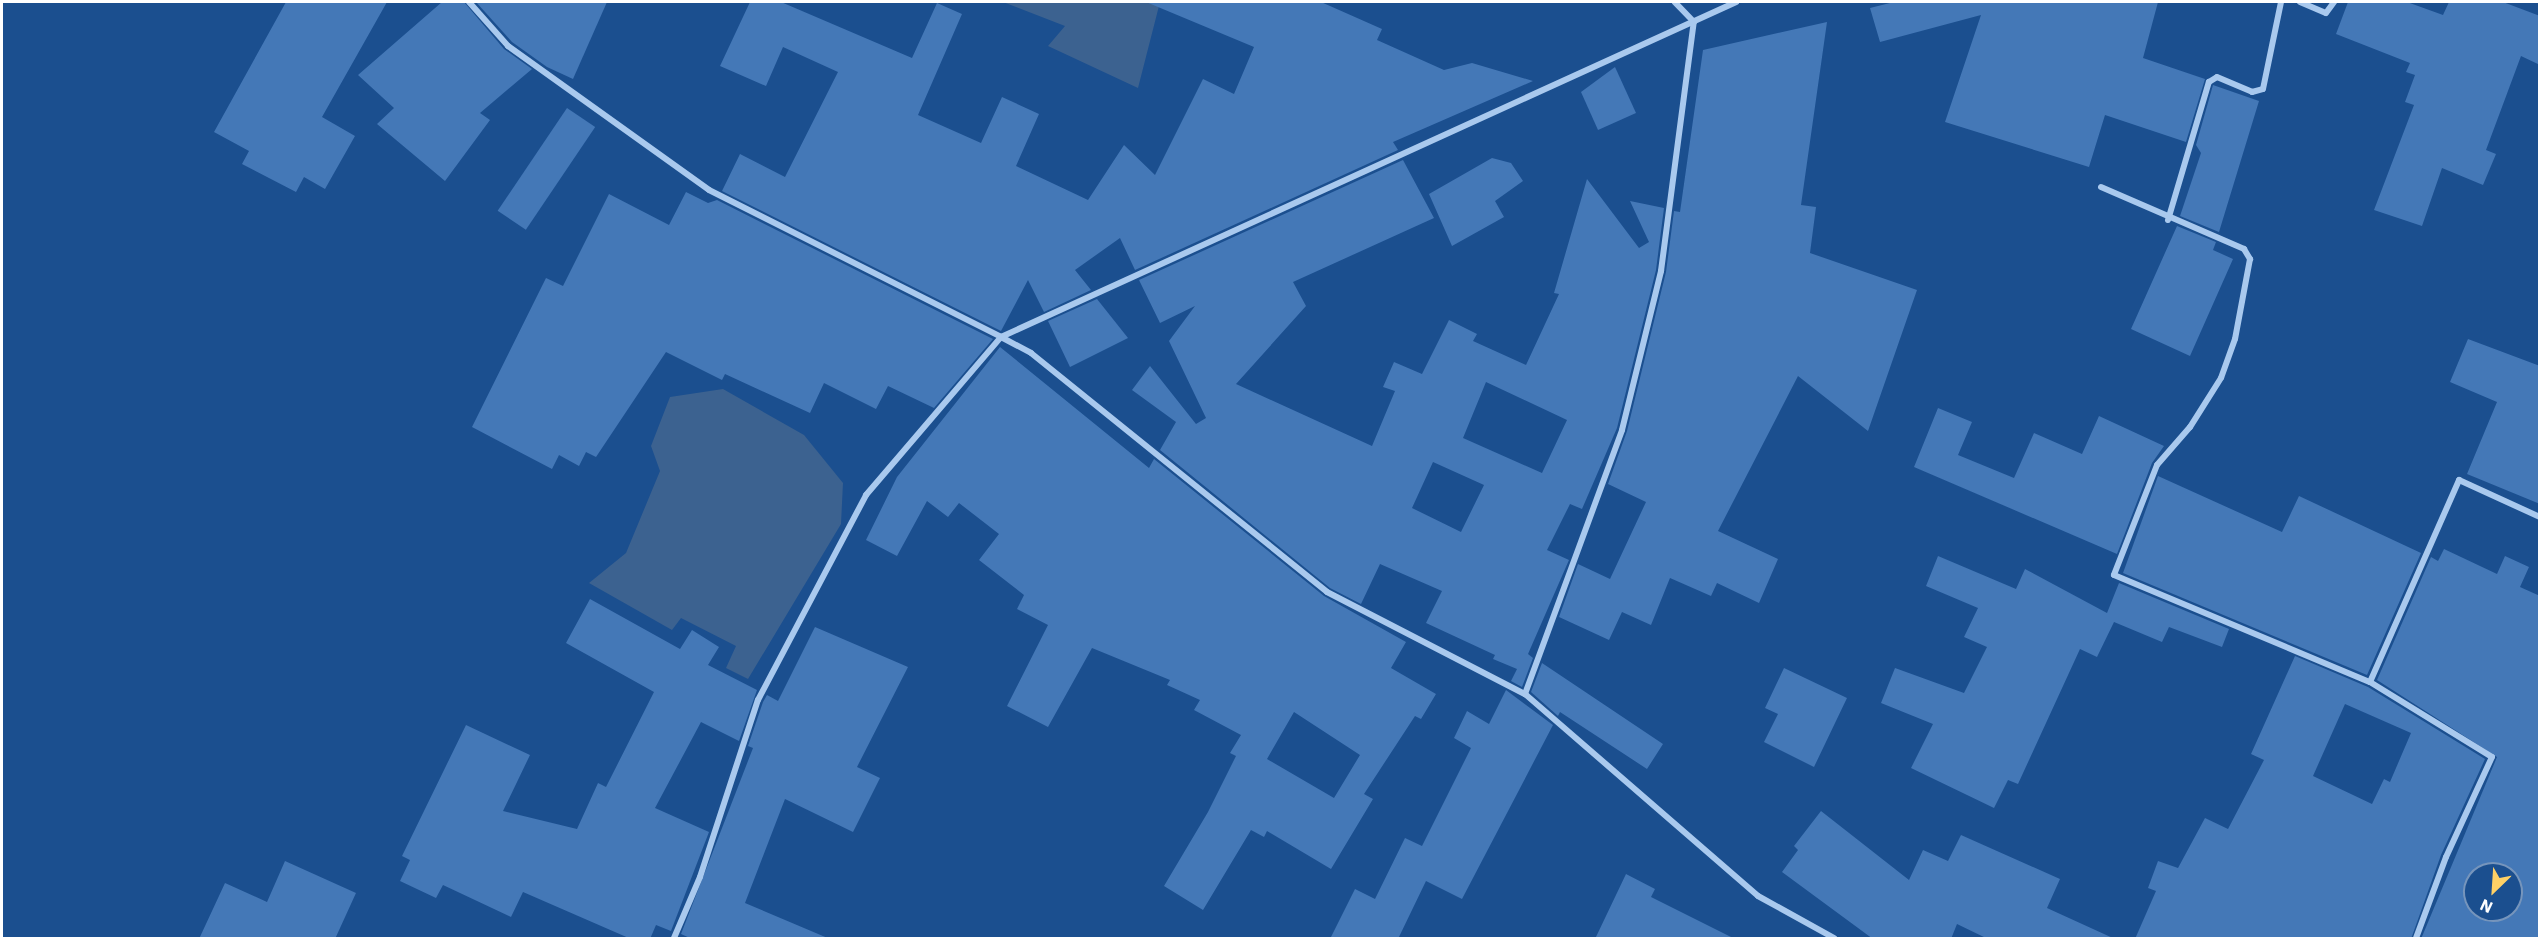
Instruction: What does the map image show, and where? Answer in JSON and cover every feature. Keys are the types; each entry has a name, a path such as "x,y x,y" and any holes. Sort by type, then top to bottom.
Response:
{"street":[{"path":"469,2 508,46 710,190 1031,353 1327,592 1524,694 1758,896 1834,939"},
{"path":"1675,2 1694,22"},
{"path":"674,939 758,700 866,495 1002,337 1736,2"},
{"path":"2168,220 2210,82 2217,77 2252,92 2263,89 2281,2"},
{"path":"2301,2 2326,13 2334,2"},
{"path":"1524,694 1622,430 1660,271 1694,22"},
{"path":"2101,187 2168,220 2244,249 2250,259 2235,339 2221,378 2190,428 2157,465 2114,574 2370,682 2492,757 2416,939"},
{"path":"2370,682 2458,480 2540,517"}],"water":[{"path":"1003,2 1160,2 1138,88 1048,46 1065,26"},
{"path":"723,389 804,435 843,483 841,524 748,679 726,668 736,646 681,618 672,630 589,583 626,553 660,471 651,446 670,397"}],"building":[{"path":"286,2 387,2 322,117 355,136 325,189 304,177 296,192 242,164 249,151 214,132"},
{"path":"442,2 464,2 504,49 532,69 480,113 490,120 445,181 377,124 394,108 358,75"},
{"path":"476,2 607,2 573,79 547,67 512,42"},
{"path":"750,2 781,2 912,58 937,3 962,14 918,115 981,143 1002,97 1039,114 1016,166 1088,200 1124,145 1155,175 1203,79 1234,94 1254,47 1146,2 1321,2 1382,29 1377,40 1444,70 1472,63 1533,81 1393,142 1398,150 1135,270 1120,238 1075,270 1091,290 1044,312 1028,280 1001,331 722,191 740,154 785,177 838,72 783,47 766,86 720,66"},
{"path":"1894,2 2158,2 2143,58 2205,79 2186,142 2105,115 2089,167 1945,122 1981,15 1880,42 1870,8"},
{"path":"2348,2 2407,2 2443,15 2449,2 2503,2 2540,16 2540,65 2521,56 2486,150 2496,154 2483,185 2442,168 2422,226 2374,210 2414,105 2405,102 2415,75 2406,72 2410,63 2336,34"},
{"path":"1827,22 1801,205 1816,207 1810,253 1917,290 1868,431 1798,376 1718,531 1778,559 1759,603 1717,583 1711,596 1670,578 1651,625 1622,612 1609,640 1559,617 1578,564 1610,579 1646,502 1608,484 1627,431 1666,272 1674,211 1680,212 1703,50"},
{"path":"1615,67 1636,113 1598,130 1581,92"},
{"path":"2213,85 2259,101 2219,232 2180,216 2201,153 2196,145"},
{"path":"567,108 595,127 526,230 498,211"},
{"path":"1492,158 1511,163 1523,181 1495,201 1504,217 1452,246 1429,194"},
{"path":"1403,160 1434,218 1293,282 1306,306 1236,384 1372,446 1395,391 1383,387 1394,362 1422,374 1449,320 1477,334 1473,341 1526,365 1559,294 1554,293 1587,179 1639,248 1649,242 1630,201 1664,208 1656,270 1617,428 1582,509 1570,504 1547,550 1569,560 1528,654 1533,658 1522,687 1511,681 1517,669 1493,659 1495,655 1426,623 1442,591 1380,564 1361,604 1330,588 1160,450 1176,422 1132,390 1150,366 1196,424 1206,418 1169,341 1195,306 1160,323 1139,280","holes":["1486,382 1567,420 1542,473 1463,438","1433,462 1484,485 1461,532 1412,508"]},
{"path":"686,192 708,203 717,200 993,339 934,408 888,386 876,409 824,383 810,413 725,374 722,380 666,352 596,457 586,452 579,466 559,455 552,469 472,427 546,278 563,286 609,194 669,225"},
{"path":"2177,226 2216,242 2213,250 2233,259 2190,356 2131,329"},
{"path":"1097,299 1128,338 1070,367 1048,321"},
{"path":"2468,339 2540,366 2540,504 2467,474 2497,402 2450,382"},
{"path":"1000,347 1149,468 1154,459 1324,596 1406,642 1391,668 1436,694 1421,719 1415,716 1364,794 1373,799 1331,869 1267,831 1264,837 1251,830 1203,910 1164,886 1208,812 1236,756 1230,753 1241,735 1194,710 1200,700 1167,685 1170,680 1092,648 1048,727 1007,706 1048,625 1017,609 1024,595 979,560 999,534 959,503 948,517 927,501 897,556 866,540 897,477","holes":["1294,712 1360,755 1334,798 1267,759"]},
{"path":"1938,408 1972,422 1958,455 2014,478 2034,433 2082,454 2099,416 2164,446 2152,463 2117,554 1914,467"},
{"path":"2158,476 2282,532 2299,496 2421,553 2367,675 2123,573"},
{"path":"2444,549 2497,574 2505,556 2529,567 2520,587 2540,596 2540,939 2421,939 2497,757 2377,680 2431,557 2438,561"},
{"path":"1938,556 2016,589 2025,569 2107,613 2119,583 2229,629 2222,647 2169,627 2162,642 2114,622 2097,657 2080,649 2018,784 2008,780 1994,808 1911,768 1933,724 1881,703 1895,668 1964,693 1987,647 1964,637 1978,608 1926,586"},
{"path":"590,599 680,649 692,630 719,647 708,665 757,690 739,741 701,722 655,808 709,832 671,931 656,925 650,939 631,939 523,892 511,917 443,885 436,898 400,881 410,860 402,856 466,725 530,755 503,811 577,829 598,783 606,787 654,692 566,643"},
{"path":"815,627 908,667 857,767 880,778 853,832 785,799 745,903 830,939 692,939 681,934 753,748 748,746 763,702 767,695 778,701"},
{"path":"2295,656 2368,687 2485,759 2441,855 2411,939 2135,939 2156,891 2148,888 2158,861 2178,868 2205,818 2228,829 2264,760 2251,754","holes":["2345,704 2411,733 2390,782 2384,779 2372,804 2313,776"]},
{"path":"1542,663 1663,744 1647,769 1560,712 1558,716 1531,692"},
{"path":"1784,668 1847,698 1814,767 1764,742 1778,714 1765,708"},
{"path":"1506,690 1553,725 1462,899 1426,881 1398,939 1330,939 1355,889 1375,899 1405,838 1422,846 1471,748 1454,738 1467,711 1489,724"},
{"path":"1821,811 1909,880 1923,850 1948,861 1961,835 2060,879 2047,908 2115,939 1988,939 1957,924 1951,939 1873,939 1782,872 1798,850 1794,846"},
{"path":"285,861 356,893 335,939 199,939 225,883 267,902"},
{"path":"1626,874 1655,889 1651,897 1735,939 1595,939"}]}
